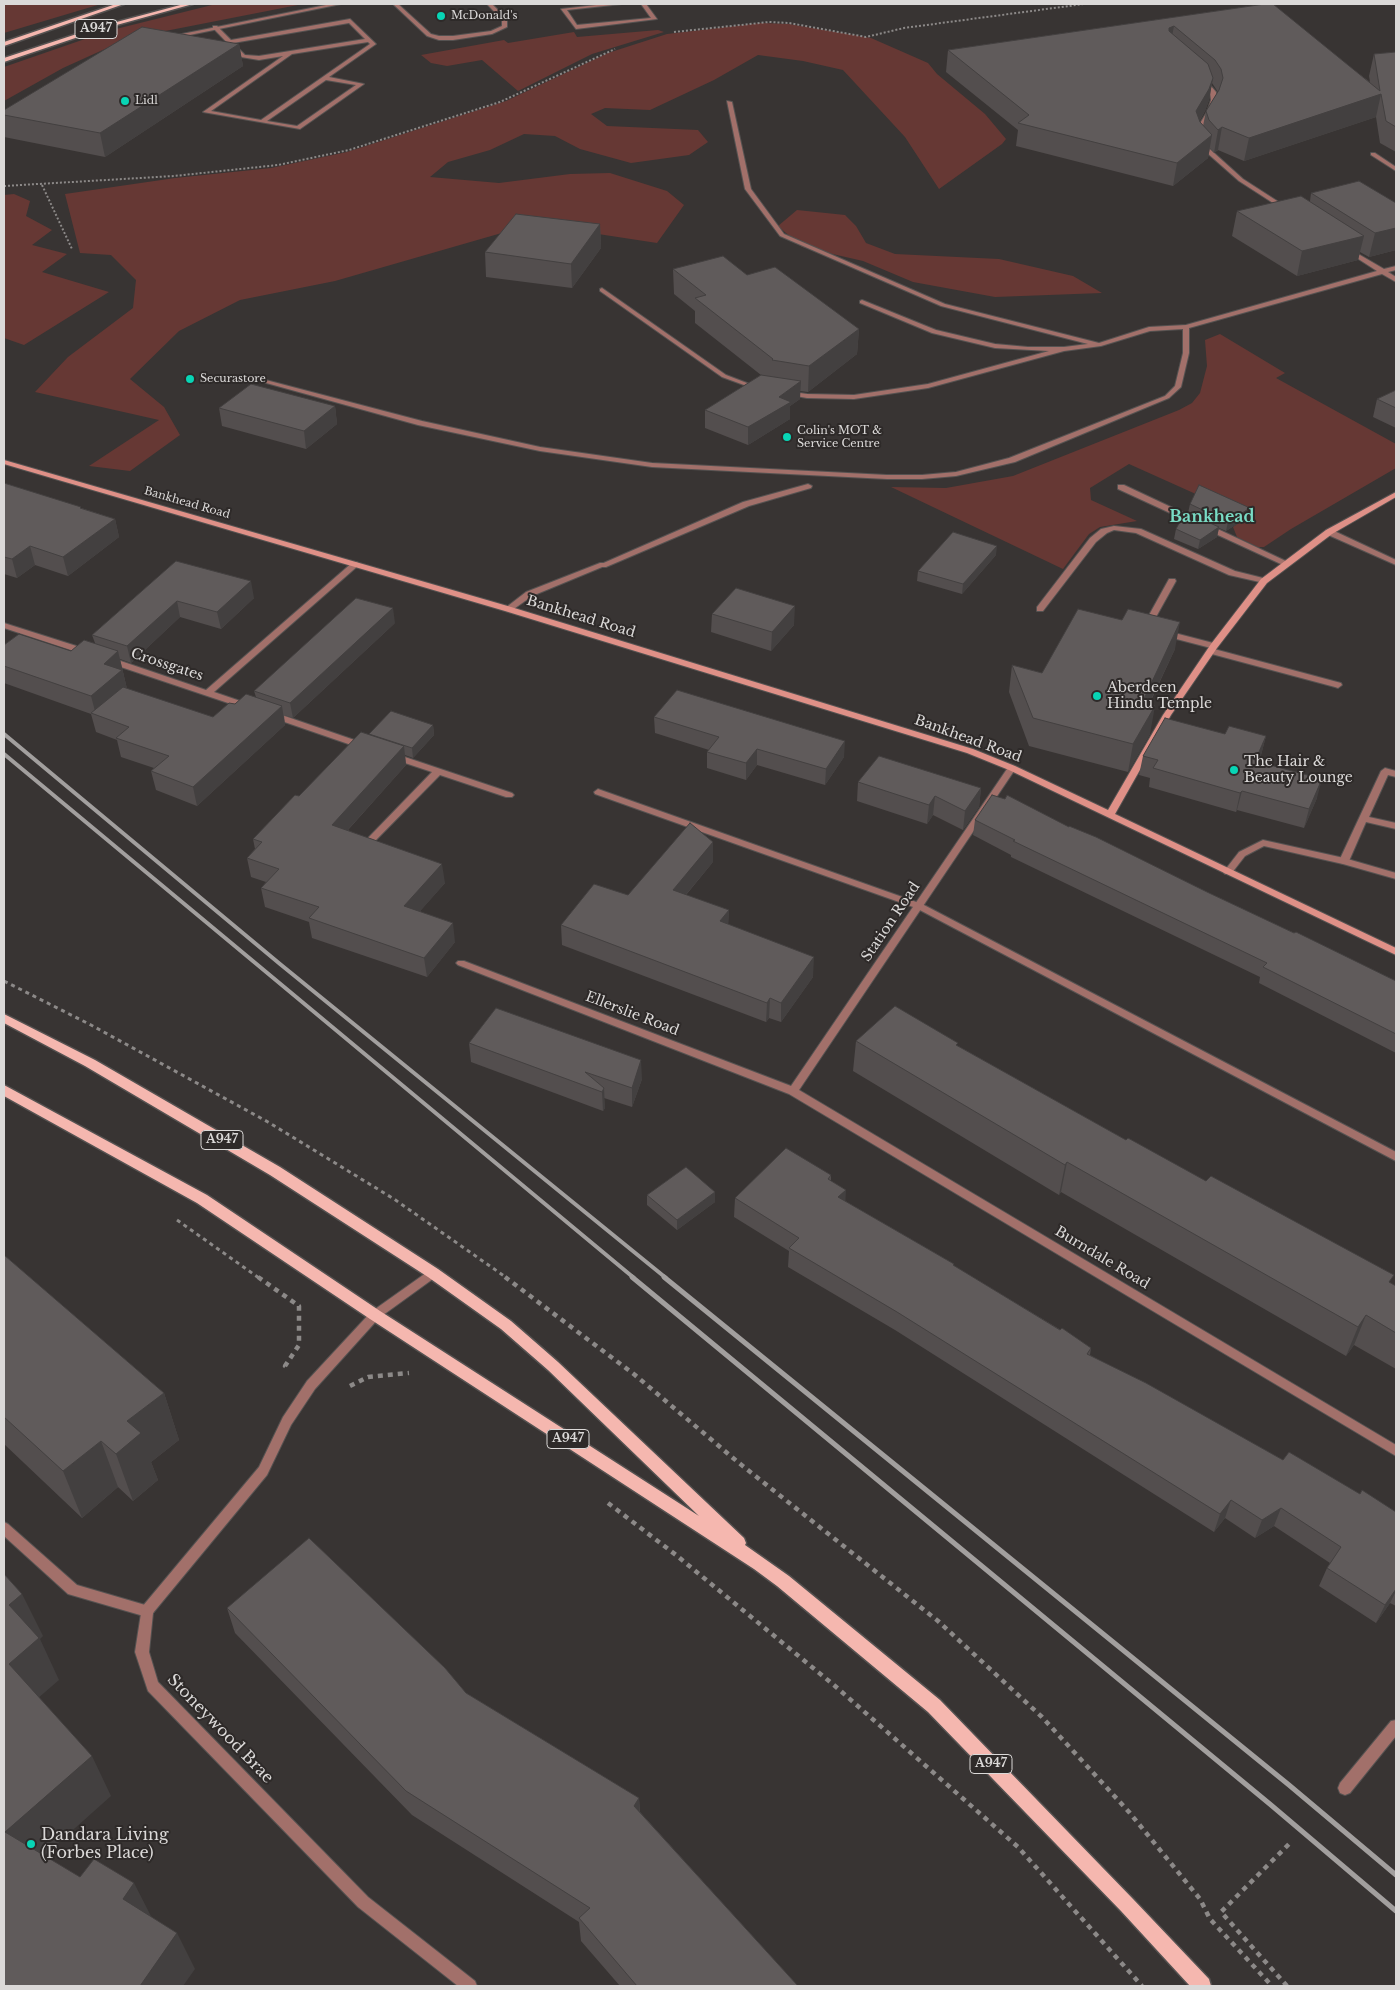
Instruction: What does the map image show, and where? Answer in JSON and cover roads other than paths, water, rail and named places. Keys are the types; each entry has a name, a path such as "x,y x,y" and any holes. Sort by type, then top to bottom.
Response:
{"main road":[{"name":"A947","path":"4,44 121,4"},
{"name":"A947","path":"4,60 91,31 190,4"},
{"name":"A947","path":"4,1018 90,1063 275,1171 433,1274 506,1325 553,1366 760,1564 934,1706 1121,1898 1202,1986"},
{"name":"A947","path":"4,1090 202,1199 375,1315 760,1564"}],"street":[{"path":"164,38 338,4"},
{"path":"397,6 429,34 439,38 453,38 492,32 504,27 505,20 489,4"},
{"path":"619,4 564,9 576,27 654,19 644,4"},
{"path":"229,42 350,21 373,44 262,122"},
{"path":"215,28 242,56 259,58 369,40"},
{"path":"290,53 206,112 298,128 361,84 324,78"},
{"path":"1198,75 1213,92 1214,100 1210,112 1197,133 1200,144 1241,180 1290,212"},
{"path":"729,102 748,189 782,235 943,304 1099,344"},
{"path":"1372,154 1396,169"},
{"path":"1339,244 1396,280"},
{"path":"774,391 807,396 854,397 928,386 1064,349 1099,344 1149,329 1186,327 1396,268"},
{"path":"602,290 724,376 766,390"},
{"path":"862,302 925,329 962,339 995,346 1064,349"},
{"path":"262,381 421,423 540,450 652,465 922,477 956,474 1012,460 1167,397 1178,387 1186,353 1186,327"},
{"name":"Bankhead Road","path":"4,462 508,609 970,751 1012,768 1396,952"},
{"name":"Bankhead Road","path":"508,609 529,594 603,565 746,504 808,486"},
{"path":"1121,487 1286,563"},
{"path":"1110,815 1167,715 1212,648 1264,582 1286,563 1329,532 1396,494"},
{"path":"1040,610 1093,540 1104,531 1114,528 1138,531 1232,573 1264,582"},
{"path":"1329,532 1396,563"},
{"name":"Crossgates","path":"208,693 356,564"},
{"path":"1172,581 1146,629 1338,685"},
{"name":"Crossgates","path":"4,625 254,709"},
{"path":"263,712 374,749"},
{"path":"383,752 509,795"},
{"name":"Station Road","path":"793,1091 1012,768"},
{"path":"372,838 438,771"},
{"path":"1344,861 1385,771 1396,774"},
{"path":"598,792 919,906 1396,1157"},
{"path":"1365,818 1396,826"},
{"path":"1228,872 1242,854 1263,843 1344,861 1396,876"},
{"name":"Ellerslie Road","path":"461,963 793,1091"},
{"name":"Burndale Road","path":"793,1091 1396,1451"},
{"path":"4,1528 72,1590 147,1610 263,1471 287,1421 311,1385 375,1315 433,1274"},
{"name":"Stoneywood Brae","path":"147,1610 142,1652 153,1686 363,1902 470,1986"},
{"path":"1345,1788 1396,1726"}],"railway":[{"path":"4,734 280,964 666,1278"},
{"path":"4,754 634,1278"},
{"path":"632,1277 1271,1805 1396,1911"},
{"path":"664,1277 1289,1785 1396,1875"}],"place":[{"name":"McDonald's","path":"441,16"},
{"name":"Lidl","path":"125,101"},
{"name":"Securastore","path":"190,379"},
{"name":"Colin's MOT & Service Centre","path":"787,437"},
{"name":"Aberdeen Hindu Temple","path":"1097,696"},
{"name":"The Hair & Beauty Lounge","path":"1234,770"},
{"name":"Dandara Living (Forbes Place)","path":"31,1844"}],"district":[{"name":"Bankhead","path":"1212,517"}]}
